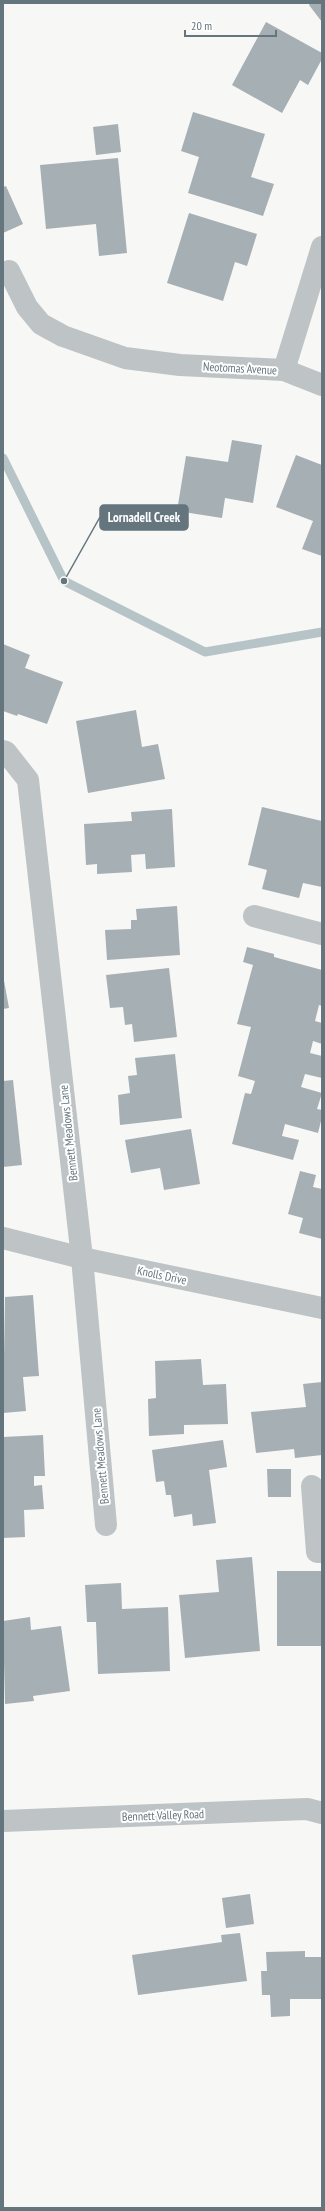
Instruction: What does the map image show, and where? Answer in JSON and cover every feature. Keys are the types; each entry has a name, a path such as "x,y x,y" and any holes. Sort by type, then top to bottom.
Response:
{"street":[{"path":"284,370 322,247"},
{"name":"Neotomas Avenue","path":"9,271 27,307 41,324 63,336 124,358 180,365 284,370 322,385"},
{"name":"Bennett Meadows Lane","path":"3,751 6,752 28,780 82,1258 106,1526"},
{"path":"254,916 322,934"},
{"name":"Knolls Drive","path":"3,1238 82,1258 322,1308"},
{"path":"312,1486 317,1552 322,1552"},
{"name":"Bennett Valley Road","path":"3,1821 307,1809 322,1813"}],"building":[{"path":"310,3 322,3 322,22 309,5"},
{"path":"266,22 322,53 322,59 308,85 300,80 282,113 232,85"},
{"path":"193,112 265,134 251,177 274,184 263,216 188,193 199,157 181,151"},
{"path":"118,124 121,152 96,155 93,127"},
{"path":"118,158 127,253 99,256 96,224 46,229 40,165"},
{"path":"6,186 23,224 3,233 3,187"},
{"path":"189,213 257,234 247,266 235,262 223,301 167,283"},
{"path":"232,440 262,445 253,503 225,498 222,518 177,511 186,456 228,462"},
{"path":"296,455 322,465 322,556 302,549 313,521 276,507"},
{"path":"3,644 30,655 25,668 63,682 47,724 18,714 17,716 3,711"},
{"path":"136,710 142,747 158,744 165,779 88,793 76,721"},
{"path":"262,807 322,821 322,887 303,883 299,898 262,889 267,870 248,865"},
{"path":"172,809 175,867 146,869 145,854 131,855 132,872 97,874 97,864 86,865 84,824 132,821 131,812"},
{"path":"177,906 180,955 107,960 105,930 131,929 131,920 137,920 136,909"},
{"path":"247,947 274,954 274,957 322,970 322,1006 319,1005 315,1021 322,1023 322,1044 313,1041 310,1053 322,1056 322,1078 305,1074 301,1087 322,1093 317,1109 322,1110 322,1117 318,1133 285,1124 282,1136 299,1140 293,1160 232,1144 245,1093 251,1094 255,1081 238,1076 251,1027 237,1024 253,965 243,962"},
{"path":"169,968 177,1037 134,1042 132,1024 125,1025 123,1007 110,1008 106,975"},
{"path":"3,975 9,1008 3,1009"},
{"path":"175,1054 182,1118 120,1125 118,1095 130,1093 128,1076 137,1075 135,1058"},
{"path":"13,1080 22,1165 3,1167 3,1081"},
{"path":"191,1129 200,1184 164,1190 160,1168 131,1173 125,1140"},
{"path":"300,1171 316,1175 313,1187 322,1189 322,1239 299,1233 303,1218 288,1214"},
{"path":"33,1295 39,1376 23,1377 26,1411 3,1413 5,1297"},
{"path":"201,1359 203,1385 226,1384 228,1424 184,1425 184,1434 149,1436 148,1399 156,1398 155,1361"},
{"path":"322,1382 322,1455 295,1458 294,1449 256,1453 251,1412 306,1407 303,1384"},
{"path":"43,1435 45,1476 34,1476 34,1486 42,1485 44,1509 24,1510 25,1537 3,1538 3,1437"},
{"path":"223,1440 227,1467 209,1470 216,1523 193,1526 192,1514 174,1517 171,1495 166,1495 164,1481 156,1482 152,1450"},
{"path":"267,1469 291,1469 291,1497 268,1497"},
{"path":"252,1557 260,1651 185,1658 179,1595 219,1592 216,1560"},
{"path":"277,1571 322,1571 322,1646 277,1646"},
{"path":"121,1583 122,1609 168,1607 170,1671 98,1674 96,1622 87,1622 85,1585"},
{"path":"30,1617 31,1630 61,1626 70,1691 33,1696 34,1701 5,1704 3,1621"},
{"path":"250,1894 254,1924 226,1928 222,1898"},
{"path":"240,1933 247,1981 138,1995 132,1955 222,1942 221,1935"},
{"path":"305,1951 305,1957 322,1957 322,1999 290,1999 290,2016 271,2017 270,1995 262,1995 261,1971 267,1971 266,1952"}],"waterway":[{"path":"3,458 64,581 205,652 322,632"}],"place":[{"name":"Lornadell Creek","path":"64,581"}]}
